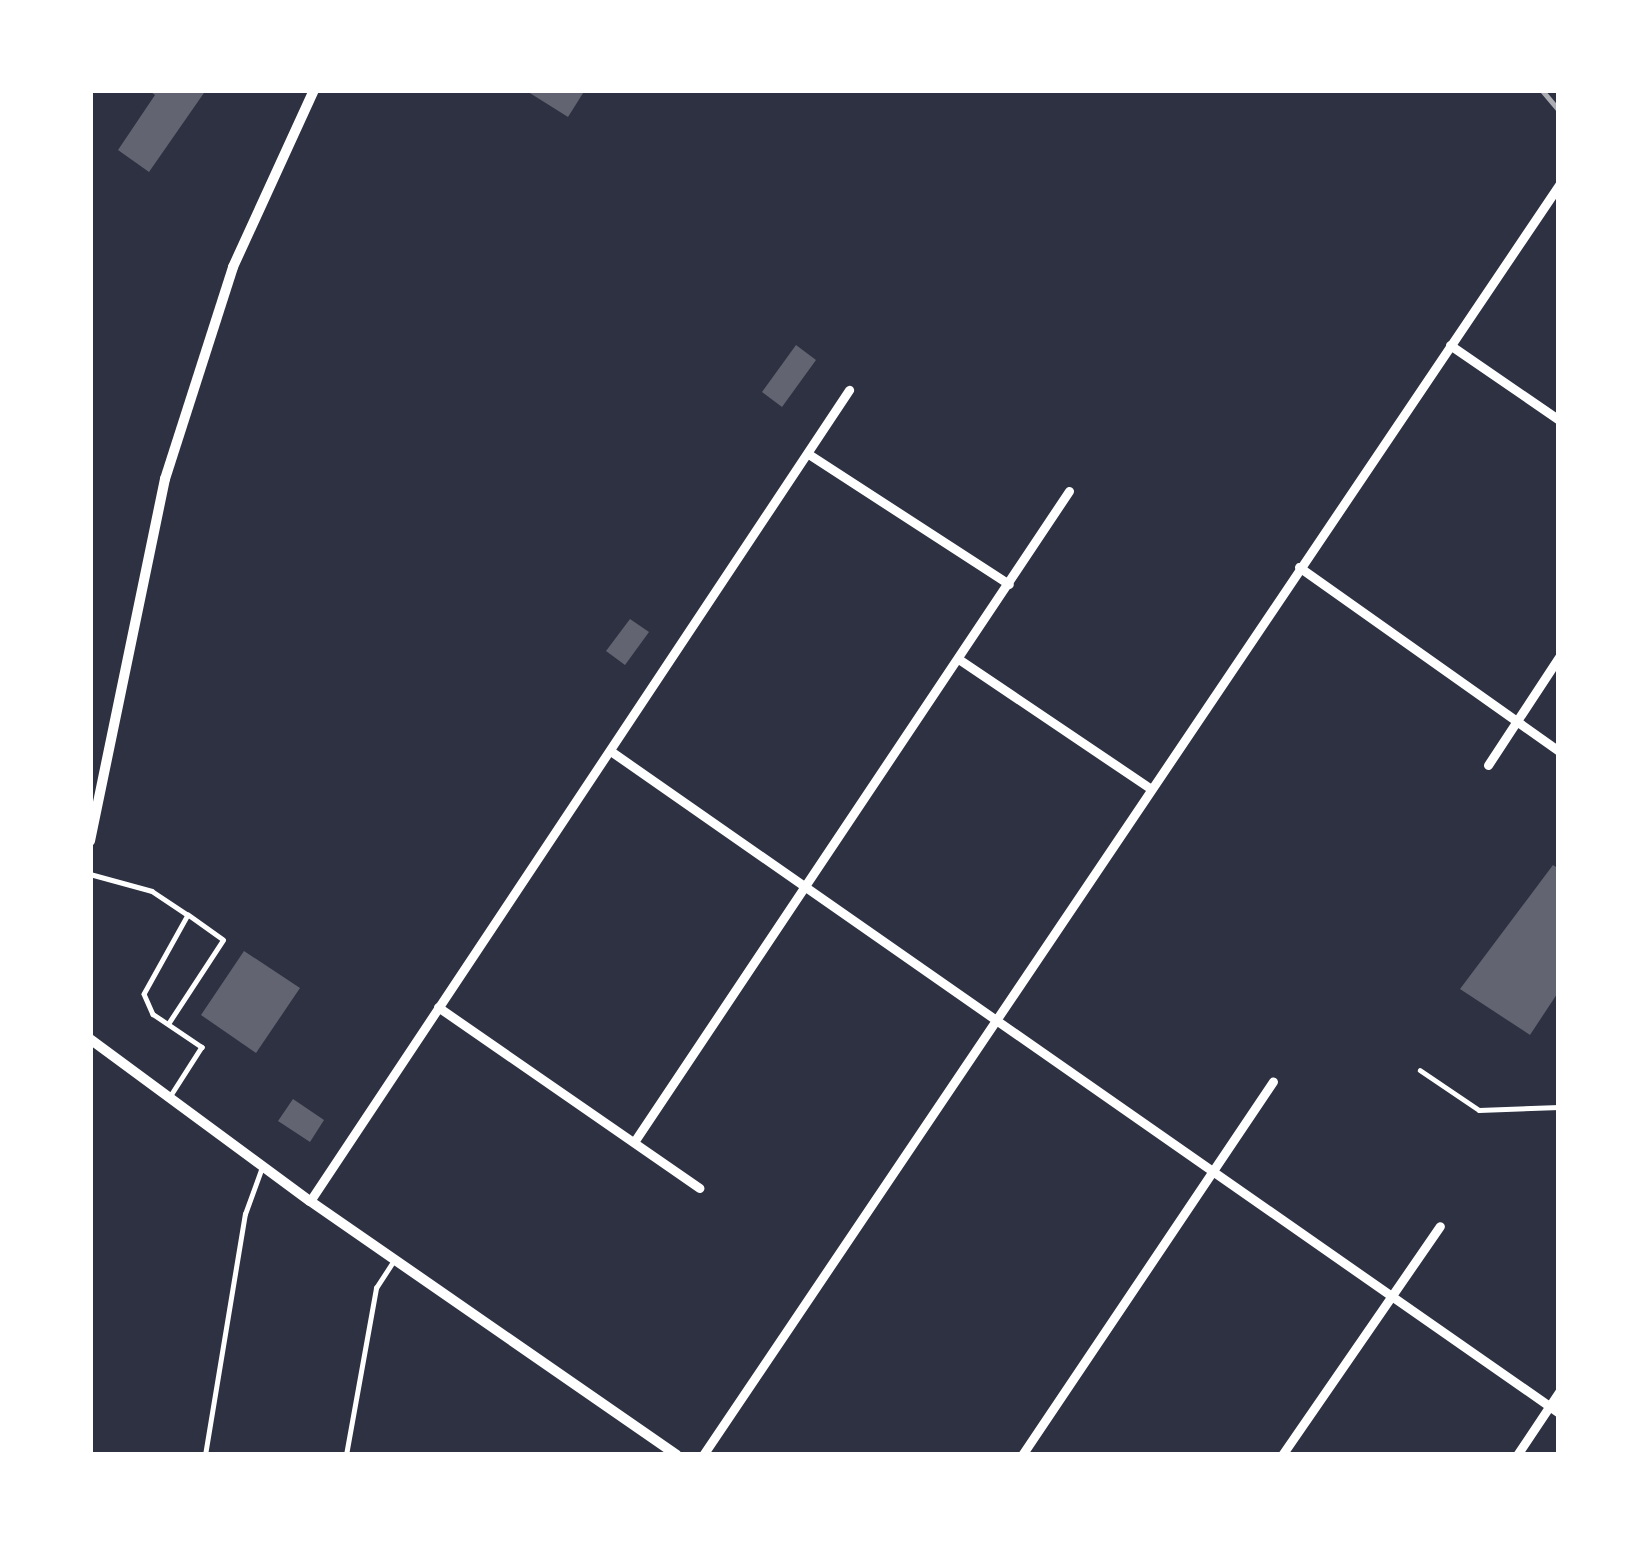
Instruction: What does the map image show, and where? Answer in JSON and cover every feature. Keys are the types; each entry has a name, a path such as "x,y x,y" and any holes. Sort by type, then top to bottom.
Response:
{"street":[{"path":"90,841 165,479 234,263 314,90"},
{"path":"704,1455 1559,185"},
{"path":"1450,345 1559,420"},
{"path":"310,1201 810,455 848,390"},
{"path":"810,455 1009,584"},
{"path":"634,1142 960,661 1069,491"},
{"path":"1299,567 1559,752"},
{"path":"1489,765 1559,657"},
{"path":"960,661 1151,789"},
{"path":"612,752 1554,1410"},
{"path":"438,1007 699,1188"},
{"path":"90,1039 310,1201 677,1455"},
{"path":"1022,1455 1273,1081"},
{"path":"1282,1455 1440,1226"},
{"path":"1517,1455 1554,1410 1559,1391"}],"lane":[{"path":"90,874 152,892 223,940 168,1024"},
{"path":"170,1097 202,1047 146,1005 144,994 188,916"},
{"path":"1420,1070 1479,1111 1559,1107"},
{"path":"205,1455 245,1214 262,1165"},
{"path":"346,1455 376,1288 395,1259"}],"building":[{"path":"148,90 206,90 149,172 118,150 155,95"},
{"path":"525,90 585,90 568,117"},
{"path":"796,345 816,360 782,407 762,392"},
{"path":"630,619 649,632 625,665 606,651"},
{"path":"1553,865 1559,869 1559,991 1530,1035 1460,989"},
{"path":"244,951 300,988 256,1053 201,1015"},
{"path":"293,1099 324,1120 310,1142 278,1121"}],"railway":[{"path":"1542,90 1559,110"}]}
